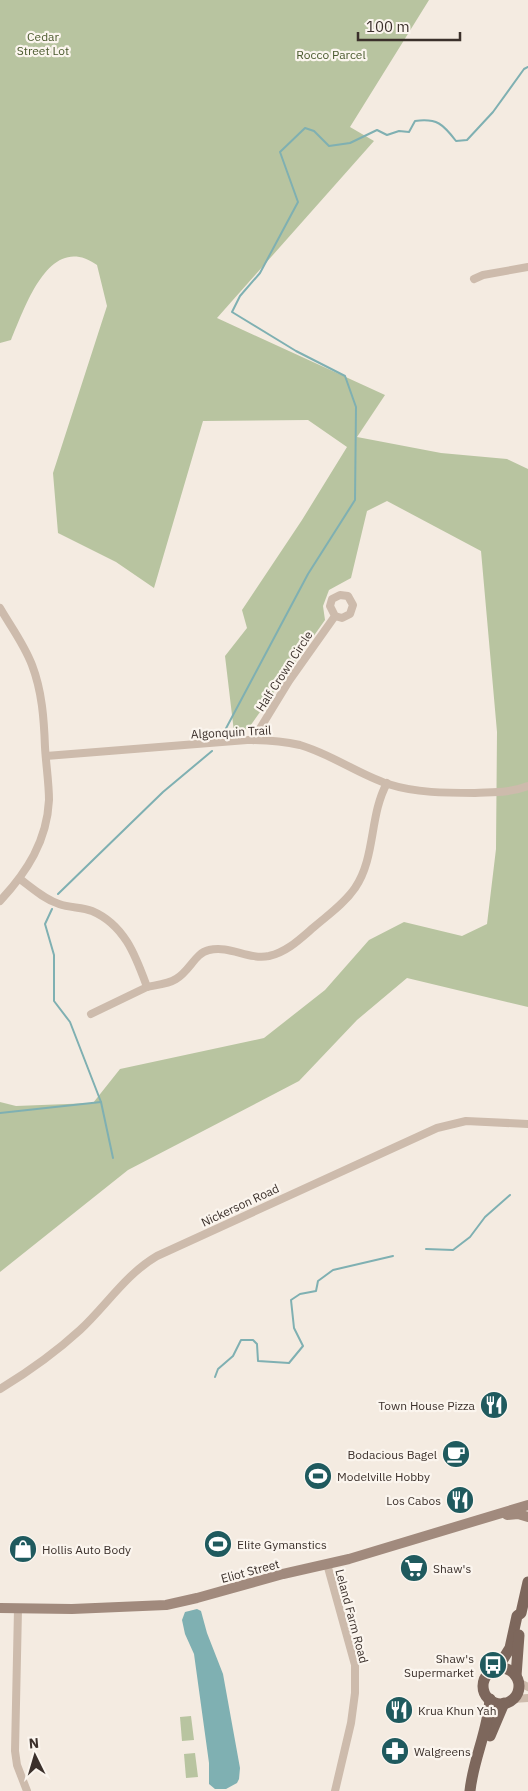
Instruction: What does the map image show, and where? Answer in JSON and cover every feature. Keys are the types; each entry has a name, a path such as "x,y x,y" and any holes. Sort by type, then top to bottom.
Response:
{"main road":[{"name":"Eliot Street","path":"0,1608 72,1609 166,1605 327,1564 528,1505"},
{"path":"496,1514 518,1514 528,1517"},
{"path":"477,1762 486,1746 499,1712 518,1692 521,1681 517,1651 522,1618 521,1613 528,1582"},
{"path":"508,1701 497,1703 490,1699 485,1695 483,1684 488,1674 497,1669 510,1648 517,1616 521,1613"},
{"path":"497,1669 508,1670 521,1681"},
{"path":"470,1791 488,1721 490,1699"}],"street":[{"path":"474,279 483,275 528,267"},
{"path":"0,608 21,642 35,673 44,715 49,803 43,834 37,851 20,879 0,901"},
{"name":"Half Crown Circle","path":"253,740 290,681 335,616"},
{"name":"Algonquin Trail","path":"46,756 273,740 320,752 386,783 414,790 439,793 504,792 528,786"},
{"path":"91,1014 147,987 176,979 189,969 199,954 211,949 220,949 258,957 277,954 292,945 341,905 355,888 365,867 379,799 386,783"},
{"path":"20,879 57,904 87,910 107,920 132,947 147,987"},
{"name":"Nickerson Road","path":"0,1389 79,1330 137,1270 157,1256 437,1128 466,1121 528,1124"},
{"name":"Leland Farm Road","path":"327,1564 355,1665 355,1694 351,1723 335,1791"},
{"path":"18,1608 15,1752 17,1765 27,1791"},
{"path":"508,1701 528,1698"}],"green space":[{"path":"0,0 429,0 350,127 374,141 217,318 385,395 357,437 441,453 507,459 528,469 528,1007 407,978 357,1020 299,1081 128,1170 0,1272 0,1102 16,1106 93,1103 120,1069 264,1038 325,990 369,940 404,922 462,936 487,924 496,849 497,732 481,551 387,501 367,511 351,578 329,590 323,606 325,620 248,729 234,732 225,656 247,628 242,610 302,520 347,447 308,420 203,421 154,588 116,562 58,533 53,473 107,306 97,265 80,257 65,258 52,265 41,278 32,293 11,340 0,343"},
{"path":"191,1716 194,1740 182,1741 180,1717"},
{"path":"195,1753 198,1777 186,1778 184,1754"}],"water":[{"path":"197,1609 201,1611 207,1633 223,1674 240,1768 237,1783 226,1789 215,1789 209,1784 209,1763 194,1654 185,1634 182,1620 185,1612"}],"waterway":[{"path":"223,734 308,574 355,500 356,407 345,376 296,351 232,312 240,296 260,273 298,202 280,152 305,128 314,131 329,146 350,143 377,130 387,135 399,131 409,132 415,121 423,120 429,120 443,126 456,141 467,140 493,112 524,69 528,67"},
{"path":"58,894 163,792 212,751"},
{"path":"52,909 45,924 54,955 54,1001 70,1022 101,1102 113,1158"},
{"path":"0,1113 101,1102"},
{"path":"426,1249 453,1250 470,1237 485,1217 510,1195"},
{"path":"215,1377 218,1369 233,1356 241,1340 253,1340 257,1344 258,1361 289,1363 303,1346 294,1328 291,1300 300,1294 316,1291 318,1281 333,1270 393,1256"}],"place":[{"name":"Town House Pizza","path":"494,1405"},
{"name":"Bodacious Bagel","path":"456,1454"},
{"name":"Modelville Hobby","path":"318,1476"},
{"name":"Los Cabos","path":"460,1500"},
{"name":"Elite Gymanstics","path":"218,1544"},
{"name":"Hollis Auto Body","path":"23,1549"},
{"name":"Shaw's","path":"414,1568"},
{"name":"Shaw's Supermarket","path":"493,1665"},
{"name":"Krua Khun Yah","path":"399,1710"},
{"name":"Walgreens","path":"395,1751"}],"park label":[{"name":"Cedar Street Lot","path":"43,43"},
{"name":"Rocco Parcel","path":"331,54"}]}
